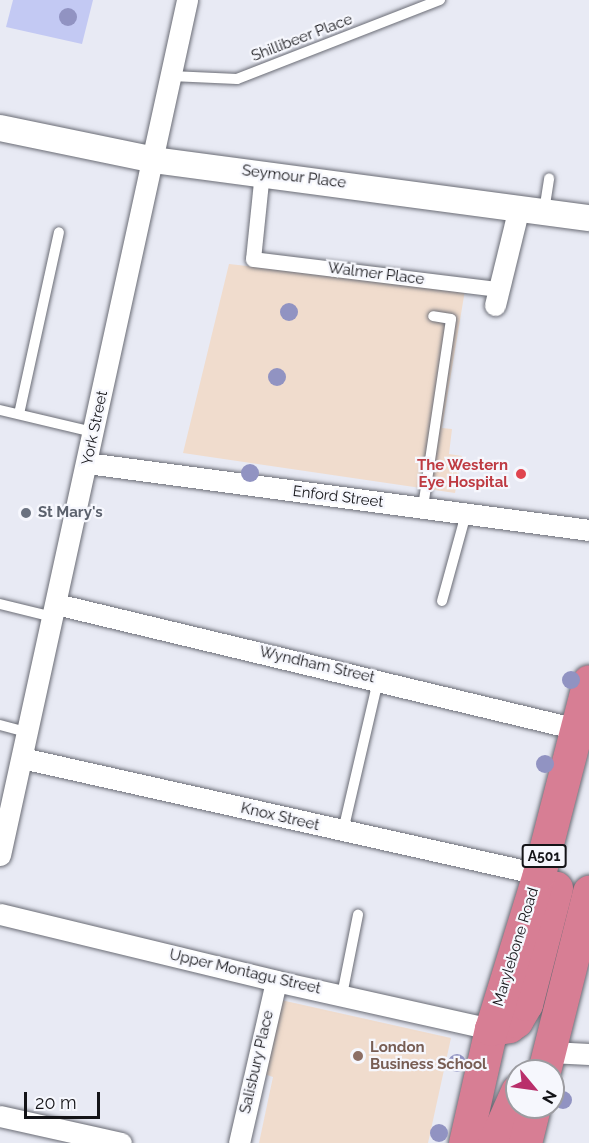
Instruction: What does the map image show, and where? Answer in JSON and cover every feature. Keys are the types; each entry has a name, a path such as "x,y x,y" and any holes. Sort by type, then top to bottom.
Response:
{"highway":[{"name":"Marylebone Road","path":"465,1143 491,1029 539,874 589,681"},
{"path":"491,1029 509,1026 526,1004 578,797 589,782"},
{"path":"545,1059 589,892"},
{"path":"494,1143 505,1114"},
{"path":"525,1143 531,1119"}],"street":[{"name":"York Street","path":"0,855 154,160 187,0"},
{"name":"Seymour Place","path":"0,128 154,160 262,172 589,218"},
{"name":"Walmer Place","path":"262,172 253,259 497,297"},
{"path":"497,297 519,207"},
{"name":"Enford Street","path":"87,463 589,530"},
{"name":"Wyndham Street","path":"54,610 378,680 577,729"},
{"name":"Knox Street","path":"22,758 539,874"},
{"name":"Upper Montagu Street","path":"0,914 276,981 491,1029"},
{"name":"Salisbury Place","path":"239,1143 276,981"},
{"path":"565,1060 589,1054"},
{"path":"0,1116 121,1143"}],"lane":[{"name":"Shillibeer Place","path":"171,76 237,79 440,0"},
{"path":"544,211 549,178"},
{"path":"19,414 60,232"},
{"path":"423,507 451,319 433,316"},
{"path":"0,410 93,432"},
{"path":"442,601 466,514"},
{"path":"0,604 54,610"},
{"path":"343,831 378,680"},
{"path":"0,725 27,732"},
{"path":"342,995 358,915"}],"shaded area":[{"path":"13,0 93,0 82,44 6,27"},
{"path":"229,264 465,290 442,428 452,429 449,454 462,456 455,493 183,453"},
{"name":"London Business School","path":"281,1000 451,1038 428,1143 259,1143 273,1077 264,1074"}],"place":[{"name":"The Western Eye Hospital","path":"521,474"},
{"name":"St Mary's","path":"26,513"},
{"name":"London Business School","path":"358,1056"}]}
